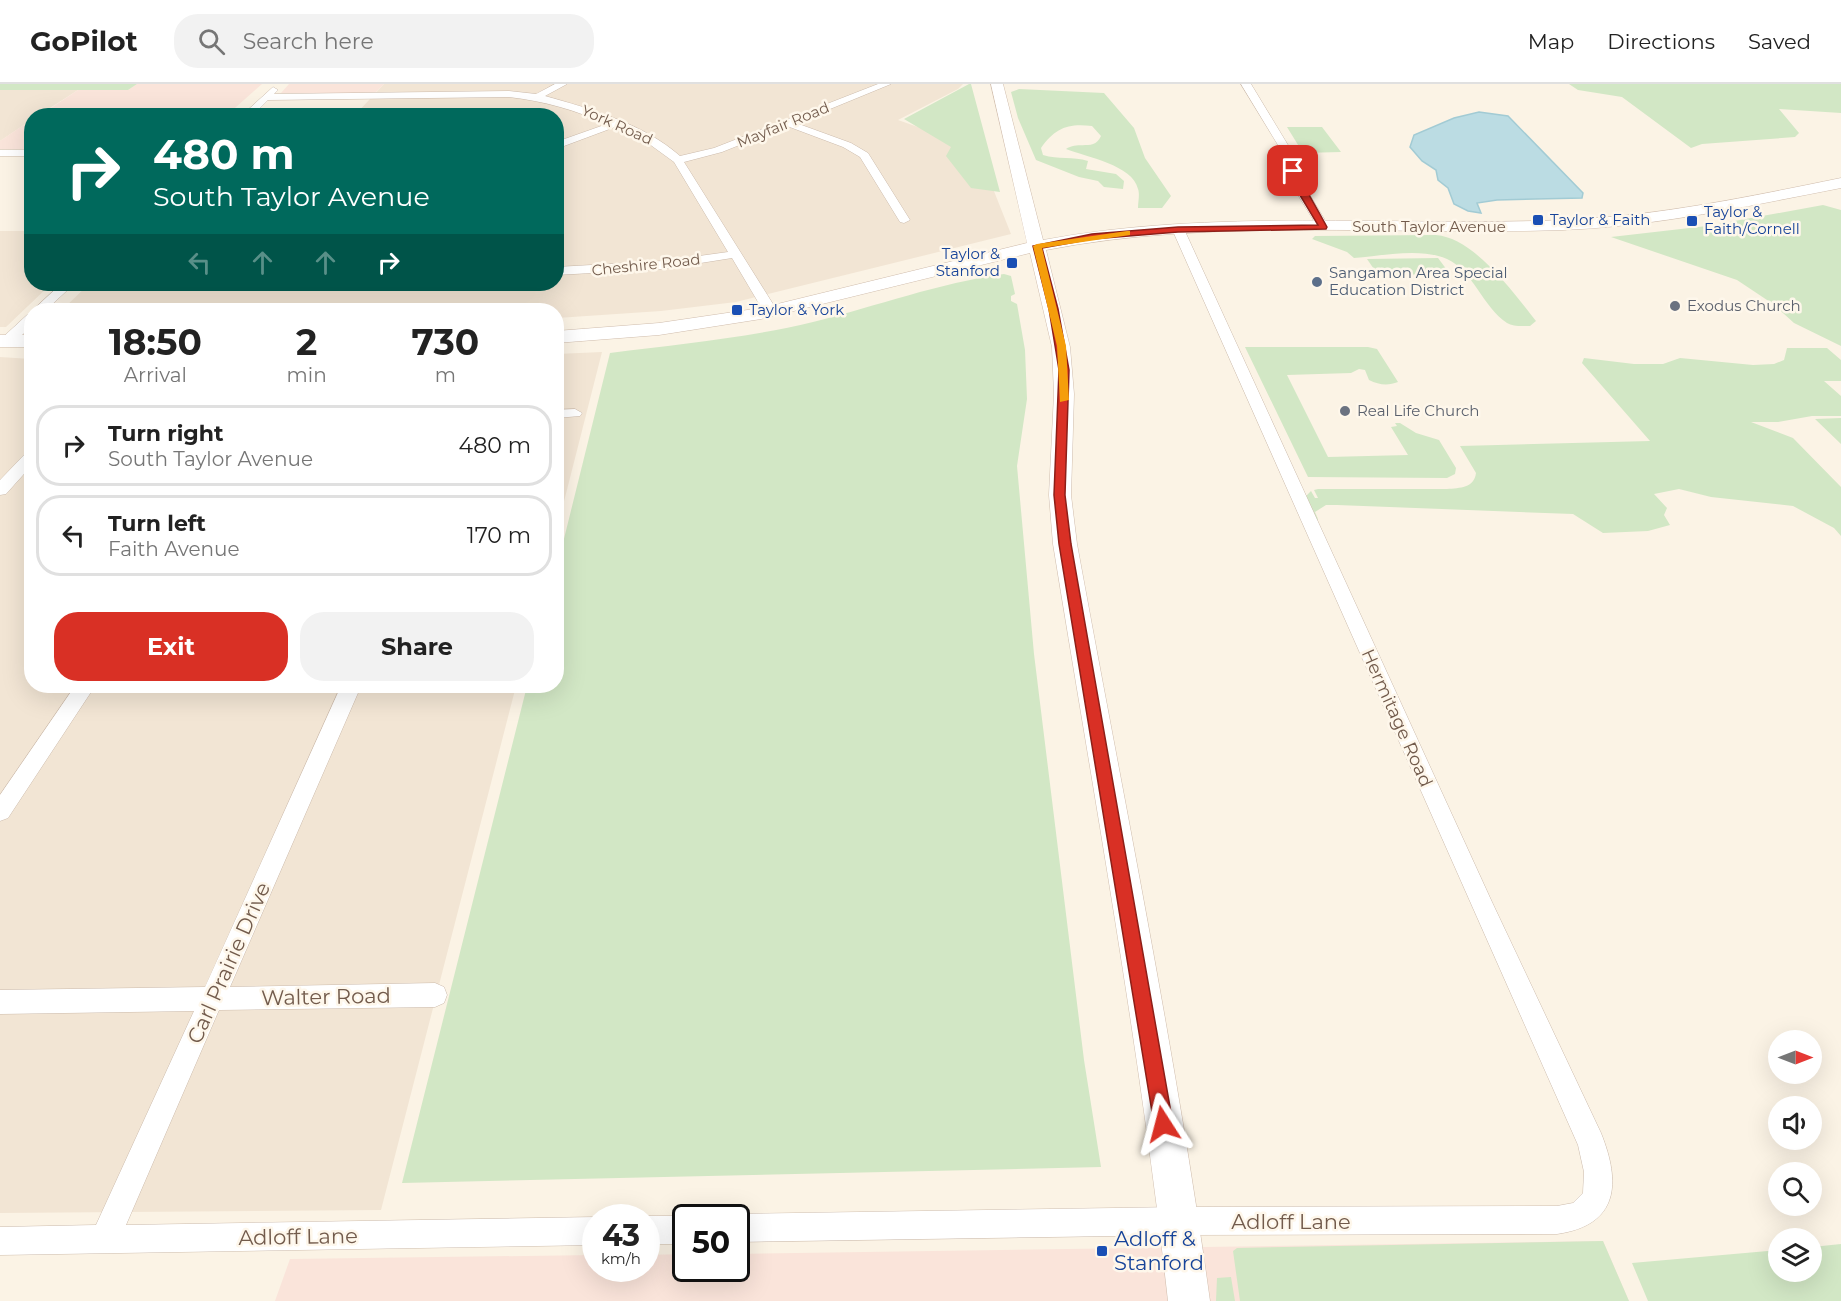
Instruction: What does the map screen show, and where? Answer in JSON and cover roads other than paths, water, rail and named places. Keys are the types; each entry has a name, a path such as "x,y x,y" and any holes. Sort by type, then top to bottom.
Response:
{"street":[{"path":"254,108 279,84"},
{"path":"537,97 562,84"},
{"name":"Mayfair Road","path":"678,160 718,150 886,84"},
{"path":"997,84 1054,309 1063,358 1064,403 1060,495 1065,544 1179,1221 1189,1301"},
{"path":"1246,84 1289,155 1299,187 1323,227"},
{"name":"York Road","path":"265,98 495,94 537,97 558,101 615,124 657,143 678,160 771,312"},
{"path":"788,123 847,145 864,154 904,220"},
{"path":"564,143 615,124"},
{"path":"0,153 24,153"},
{"name":"South Taylor Avenue","path":"564,336 668,328 771,312 972,260 1092,237 1178,229 1538,226 1619,222 1720,208 1841,183"},
{"name":"Hermitage Road","path":"1178,229 1591,1143 1600,1173 1597,1192 1591,1208"},
{"name":"Cheshire Road","path":"564,271 630,268 736,254"},
{"path":"47,303 60,291"},
{"path":"3,341 24,324"},
{"path":"3,341 24,341"},
{"path":"564,414 575,413"},
{"path":"0,490 7,476 24,462"},
{"path":"0,812 80,693"},
{"name":"Carl Prairie Drive","path":"104,1241 348,693"},
{"name":"Walter Road","path":"0,1002 435,995"},
{"name":"Adloff Lane","path":"750,1228 1179,1221 1557,1220 1578,1216 1591,1208"},
{"name":"Adloff Lane","path":"0,1241 582,1232"}],"water":[{"path":"1479,112 1508,116 1583,193 1582,198 1497,200 1477,203 1481,213 1468,211 1454,204 1448,188 1438,180 1436,170 1422,161 1410,147 1414,135 1454,118"}],"place":[{"name":"Taylor & Faith","path":"1538,220"},
{"name":"Taylor & Faith/Cornell","path":"1692,221"},
{"name":"Taylor & Stanford","path":"1012,263"},
{"name":"Sangamon Area Special Education District","path":"1317,282"},
{"name":"Exodus Church","path":"1675,306"},
{"name":"Taylor & York","path":"737,310"},
{"name":"Real Life Church","path":"1345,411"},
{"name":"Adloff & Stanford","path":"1102,1251"}]}
